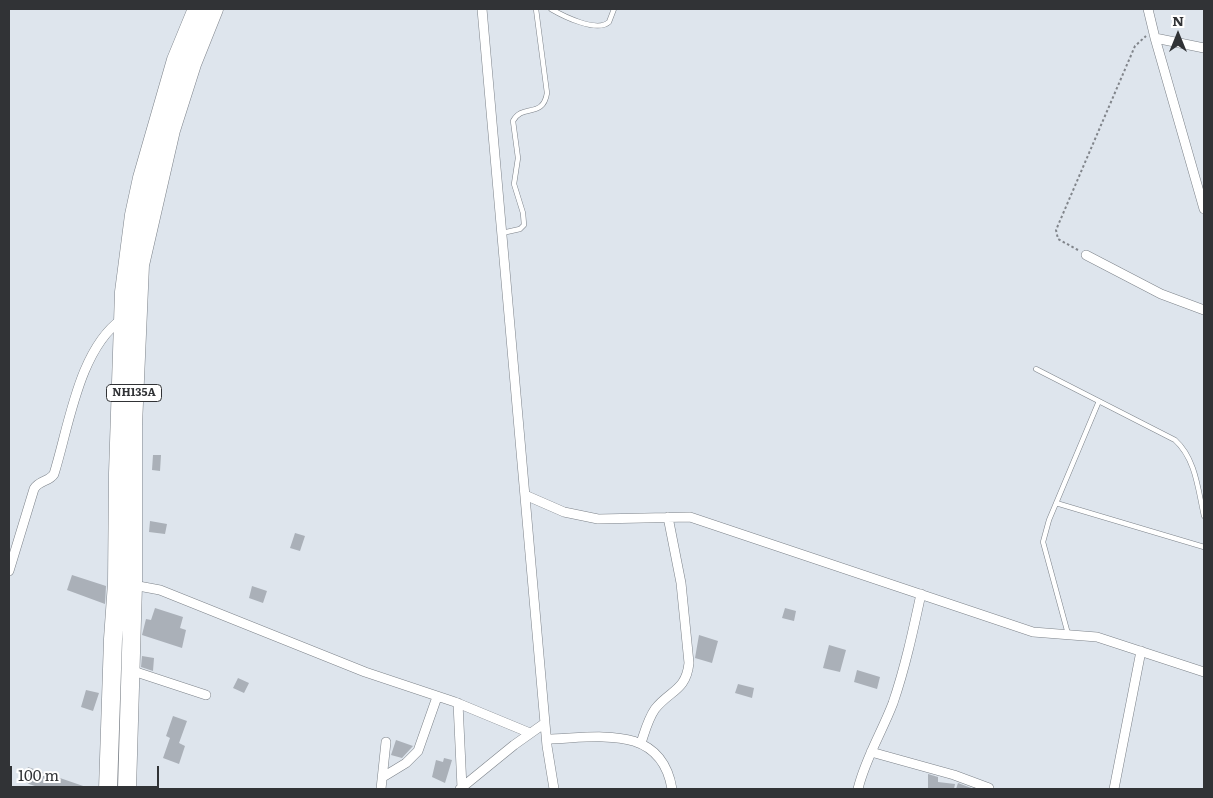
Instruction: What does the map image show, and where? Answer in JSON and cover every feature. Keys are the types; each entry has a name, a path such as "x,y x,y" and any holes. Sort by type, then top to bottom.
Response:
{"highway":[{"name":"NH135A","path":"108,789 113,639 117,583 122,319 128,253 142,178 176,60 197,9"},
{"name":"NH135A","path":"127,789 132,585 133,425 140,265 171,130 192,64 214,9"}],"street":[{"path":"482,9 545,723 554,789"},
{"path":"1148,9 1154,36 1204,209"},
{"path":"1154,36 1204,48"},
{"path":"1086,255 1161,294 1185,305 1204,310"},
{"path":"9,571 34,489 38,484 50,479 54,474 92,354 103,335 122,319"},
{"path":"526,495 564,512 598,519 690,517 1033,632 1097,637 1204,672"},
{"path":"641,743 650,718 656,708 676,691 688,674 689,662 681,583 668,517"},
{"path":"132,585 160,590 365,672 458,703 530,733"},
{"path":"858,789 870,752 892,704 921,594"},
{"path":"1114,789 1141,650"},
{"path":"130,670 206,695"},
{"path":"382,777 406,763 418,752 437,697"},
{"path":"458,703 461,789"},
{"path":"461,789 545,723"},
{"path":"547,738 611,737 641,743 661,758 666,767 672,789"},
{"path":"382,789 386,742"},
{"path":"870,752 954,775 989,788"}],"lane":[{"path":"502,232 520,229 524,227 525,221 514,184 518,158 513,121 521,112 545,103 547,93 536,9"},
{"path":"551,9 581,23 600,27 609,22 614,9"},
{"path":"1036,369 1175,440 1185,448 1192,461 1204,516"},
{"path":"1068,634 1043,542 1056,503 1099,401"},
{"path":"1056,503 1204,547"}],"path":[{"path":"1086,255 1058,239 1056,230 1135,46 1140,40 1154,36"}],"building":[{"path":"153,455 161,455 160,471 152,470"},
{"path":"150,521 167,524 165,534 149,532"},
{"path":"295,533 305,536 300,551 290,548"},
{"path":"72,575 106,586 105,604 67,590"},
{"path":"252,586 267,591 263,603 249,598"},
{"path":"155,608 183,617 180,628 186,630 182,648 142,635 146,619 151,620"},
{"path":"785,608 796,611 794,621 782,618"},
{"path":"699,635 718,641 712,663 695,658"},
{"path":"829,645 846,650 840,672 823,668"},
{"path":"142,656 154,658 153,671 141,667"},
{"path":"857,670 880,677 877,689 854,682"},
{"path":"238,678 249,683 244,693 233,688"},
{"path":"738,684 754,688 752,698 735,693"},
{"path":"86,690 99,693 93,711 81,707"},
{"path":"173,716 187,721 179,743 185,746 179,764 163,758 170,738 166,736"},
{"path":"396,740 413,746 402,758 391,755"},
{"path":"444,758 452,760 445,783 432,777 436,760 443,762"},
{"path":"28,767 89,788 44,789 29,784 23,780"},
{"path":"928,774 938,777 938,782 955,784 954,789 928,789"},
{"path":"958,783 974,789 956,789"}]}
